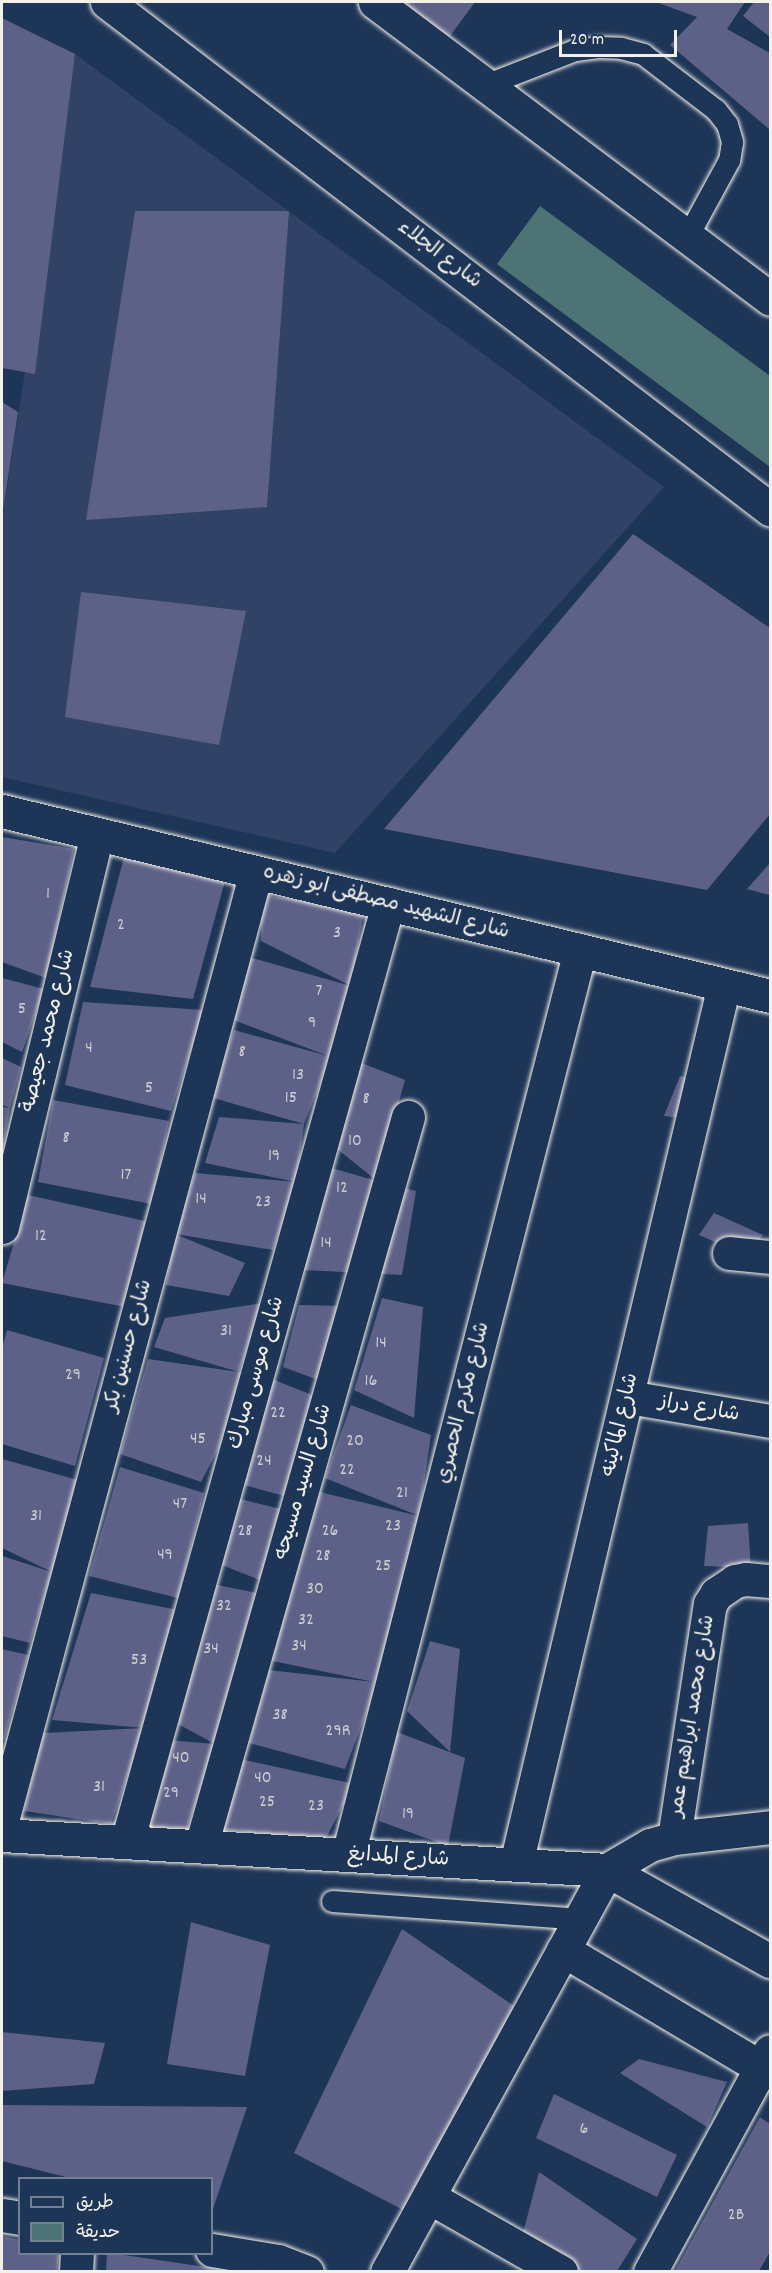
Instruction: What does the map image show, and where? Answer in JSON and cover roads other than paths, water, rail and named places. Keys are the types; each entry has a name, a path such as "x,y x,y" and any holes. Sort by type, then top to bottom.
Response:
{"street":[{"name":"شارع الجلاء","path":"107,2 771,509"},
{"path":"375,2 771,299"},
{"name":"شارع الشهيد مصطفى ابو زهره","path":"2,811 771,996"},
{"name":"شارع محمد جعيصة","path":"2,1227 97,834"},
{"name":"شارع حسنين بكر","path":"2,1821 256,872"},
{"name":"شارع موسى مبارك","path":"127,1842 388,904"},
{"name":"شارع مكرم الحصري","path":"348,1855 580,950"},
{"name":"شارع الماكينه","path":"516,1864 724,986"},
{"name":"شارع السيد مسيحه","path":"201,1846 408,1117"},
{"path":"729,1253 771,1257"},
{"name":"شارع دراز","path":"628,1397 771,1421"},
{"name":"شارع محمد ابراهيم عمر","path":"674,1838 710,1604 725,1586 758,1580"},
{"path":"387,2271 607,1870 635,1852 674,1838 771,1827"},
{"name":"شارع المدابغ","path":"2,1835 607,1870 771,1961"},
{"path":"563,1950 768,2064 650,2271"},
{"path":"429,2197 561,2271"},
{"path":"2,2215 18,2218"},
{"path":"213,2250 287,2268"},
{"path":"76,2271 77,2255"}],"lane":[{"path":"485,85 575,50 609,48 643,54 716,110 727,124 732,142 729,160 687,237"},
{"path":"332,1901 580,1919"}]}
